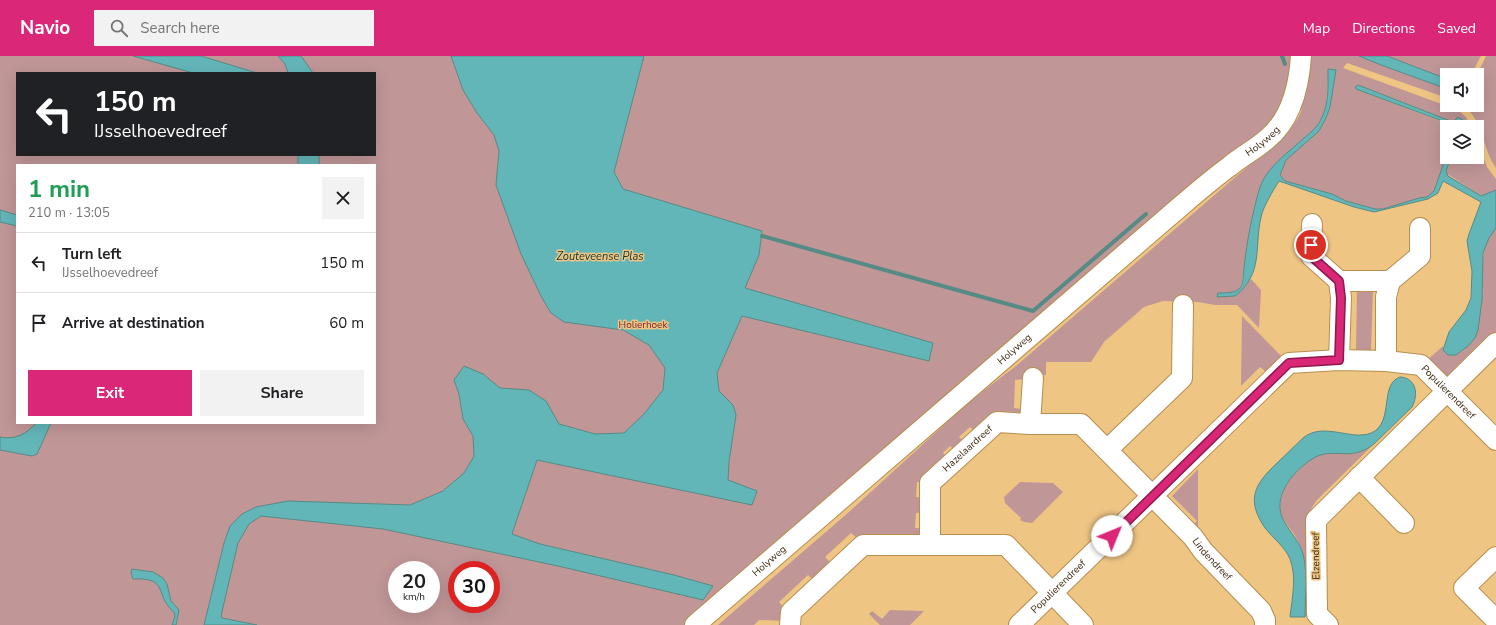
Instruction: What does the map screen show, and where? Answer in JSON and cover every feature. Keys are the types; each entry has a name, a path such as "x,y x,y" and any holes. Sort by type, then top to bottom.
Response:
{"street":[{"name":"Holyweg","path":"695,625 1168,216 1230,166 1268,139 1282,123 1292,103 1299,80 1301,56"},
{"path":"1312,224 1311,256 1339,281 1341,298 1339,360"},
{"path":"1386,361 1386,297 1390,281 1420,256 1420,228"},
{"path":"1339,281 1390,281"},
{"path":"1108,450 1182,378 1184,305"},
{"name":"Elzendreef","path":"1328,625 1317,614 1316,520 1496,343"},
{"name":"Populierendreef","path":"1019,625 1289,363 1339,360 1386,361 1421,365 1496,440"},
{"path":"1030,424 1033,378"},
{"name":"Hazelaardreef","path":"930,545 930,483 997,422 1030,424 1081,424 1153,496"},
{"path":"1359,477 1404,523"},
{"name":"Lindendreef","path":"1153,496 1193,537 1202,551 1261,611 1265,620 1265,625"},
{"path":"790,625 791,612 863,544 1006,545 1083,625"},
{"path":"1491,625 1496,620 1464,588 1496,557"}],"green space":[{"name":"Holierhoek","path":"0,56 1360,56 1440,86 1440,96 1347,63 1343,68 1440,103 1440,112 1460,112 1466,117 1468,120 1449,120 1358,85 1356,89 1440,121 1440,164 1443,164 1434,191 1427,197 1383,209 1375,209 1346,201 1332,194 1285,181 1280,175 1286,160 1319,131 1326,118 1330,107 1335,75 1328,82 1326,105 1322,118 1316,128 1282,158 1267,175 1255,204 1247,244 1242,282 1239,289 1232,292 1218,293 1239,292 1251,279 1261,290 1259,328 1237,305 1163,301 1144,307 1104,342 1091,362 1046,362 1046,375 1024,375 1024,379 1015,380 1014,408 1023,409 1023,417 978,434 970,427 959,437 968,446 959,454 950,446 943,453 950,461 927,482 917,482 916,497 926,498 926,512 916,513 915,528 925,529 923,536 858,539 851,533 825,557 834,566 816,583 808,575 779,602 786,610 785,621 759,620 754,625 718,625 849,512 970,401 1016,366 1279,140 1295,122 1302,109 707,625 0,625"},
{"path":"1387,56 1481,56 1475,68 1440,68 1440,76"},
{"path":"1486,56 1496,56 1496,168 1491,160 1484,140 1484,120 1476,120 1470,112 1484,112 1484,68 1480,68"},
{"path":"1484,160 1487,167 1496,179 1496,190 1481,196 1446,173 1449,164 1484,164"},
{"path":"1496,228 1496,333 1445,379 1425,362 1443,346 1443,350 1456,355 1467,347 1474,338 1478,327 1482,301 1482,271 1484,252 1490,236"},
{"path":"1357,287 1373,287 1371,350 1356,350"},
{"path":"1242,316 1282,357 1266,372 1260,367 1241,386"},
{"path":"1375,443 1317,500 1311,509 1309,517 1309,612 1305,617 1305,563 1298,541 1282,517 1280,508 1283,491 1299,469 1312,459 1320,455 1350,454 1358,452"},
{"path":"1198,469 1198,530 1191,527 1197,521 1172,496"},
{"path":"1020,482 1053,483 1063,492 1032,523 1024,522 1020,520 1021,518 1005,503 1004,497"},
{"path":"890,610 924,611 910,625 880,625 869,614 872,611 882,619"}],"water":[{"path":"133,56 201,56 254,72 189,72"},
{"path":"278,56 301,56 312,72 288,72 285,64"},
{"name":"Zouteveense Plas","path":"451,56 644,56 614,172 623,189 762,231 759,255 745,288 933,343 929,361 742,316 717,373 719,391 733,405 736,415 729,462 728,480 757,491 752,505 537,460 512,534 540,544 674,575 713,586 703,600 558,566 383,529 261,516 249,524 238,543 221,616 222,618 257,625 204,625 224,543 230,526 242,514 256,507 288,501 410,505 443,491 464,473 474,456 473,436 463,419 459,394 454,380 464,366 483,374 500,388 529,390 546,401 559,424 595,434 624,433 644,414 663,390 665,368 649,345 623,330 564,322 551,313 541,296 521,254 496,185 499,151 494,135 477,113 463,90"},
{"path":"1359,56 1387,56 1440,76 1440,86"},
{"path":"1328,69 1336,70 1330,107 1326,118 1319,131 1286,160 1280,175 1285,181 1332,194 1346,201 1375,209 1383,209 1427,197 1434,191 1443,164 1448,164 1446,171 1448,176 1481,196 1496,190 1496,228 1489,238 1483,253 1482,300 1478,330 1475,338 1468,346 1456,355 1448,355 1443,350 1449,332 1466,310 1471,298 1472,271 1467,241 1481,202 1443,181 1438,193 1428,199 1374,212 1354,207 1279,181 1262,213 1256,260 1250,278 1235,296 1217,297 1218,293 1232,292 1241,287 1250,228 1263,180 1273,166 1285,154 1317,126 1324,112 1328,88"},
{"path":"1358,85 1448,120 1440,120 1356,89 1355,87"},
{"path":"1458,117 1463,120 1455,120"},
{"path":"298,156 319,156 319,164 298,164"},
{"path":"0,210 16,215 16,226 0,222"},
{"path":"1400,377 1410,380 1415,388 1415,397 1412,407 1375,443 1366,449 1350,454 1320,455 1312,459 1299,469 1283,491 1280,500 1282,517 1296,539 1305,561 1305,617 1290,617 1293,588 1292,566 1285,550 1265,528 1259,518 1254,501 1258,486 1262,479 1279,461 1303,438 1312,433 1330,431 1358,435 1375,431 1384,418 1390,387 1394,381"},
{"path":"35,424 51,424 37,454 32,456 0,450 0,437 16,437"},
{"path":"132,569 153,572 163,578 167,584 171,601 179,610 176,625 172,625 175,616 174,612 164,600 157,584 145,579 133,579 131,573"}],"waterway":[{"path":"1282,56 1285,64"},
{"path":"762,236 1033,311 1146,214"}],"route":[{"path":"1112,536 1289,363 1339,360 1341,298 1339,281 1311,256 1311,245"}]}
